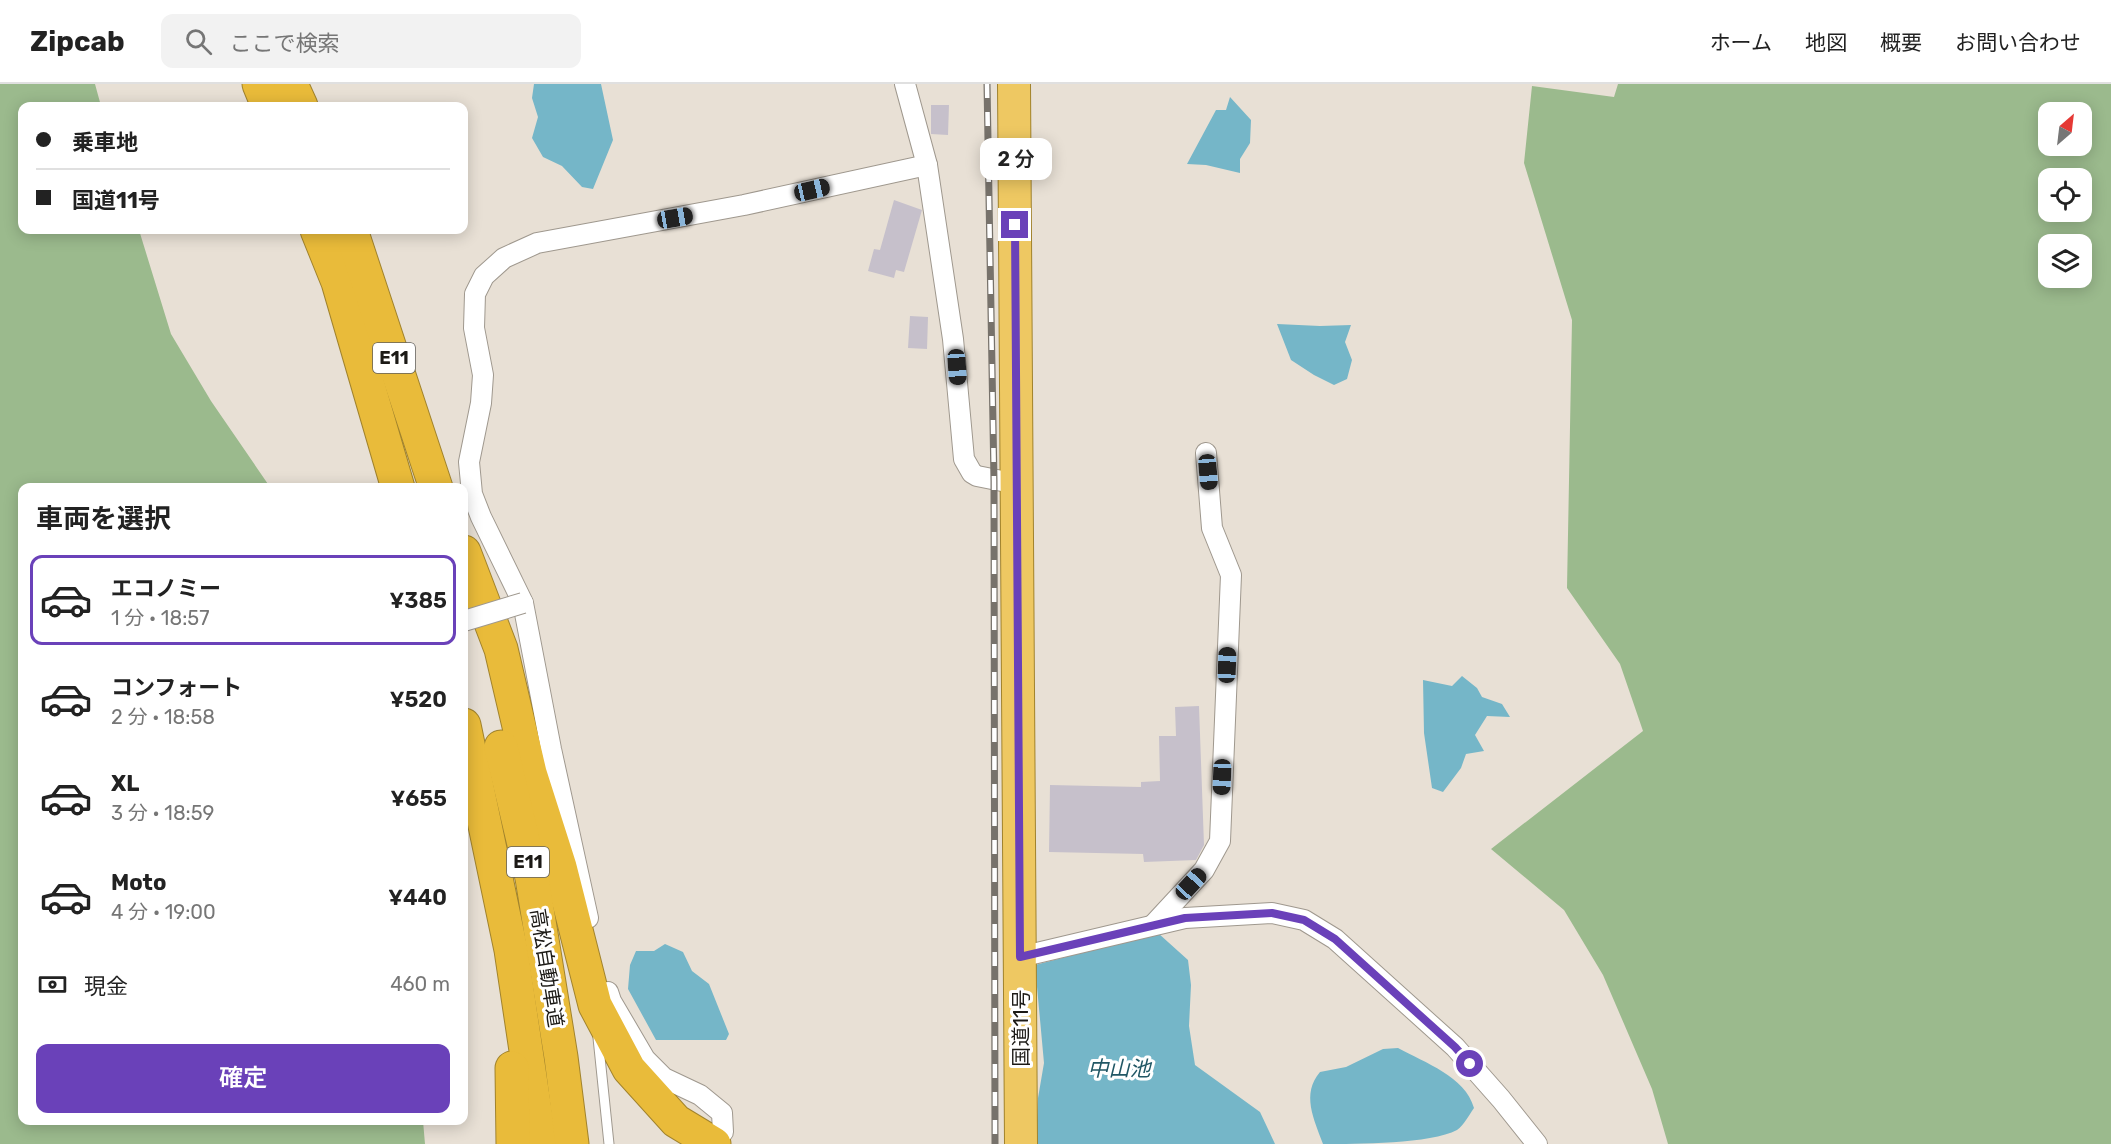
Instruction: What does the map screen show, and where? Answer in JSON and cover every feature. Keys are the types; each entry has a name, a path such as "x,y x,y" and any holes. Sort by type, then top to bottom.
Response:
{"highway":[{"path":"259,84 266,102"},
{"path":"291,84 299,102"},
{"name":"国道11号","path":"1014,84 1020,1144"},
{"name":"E11","path":"319,234 338,282 397,483"},
{"name":"E11","path":"352,234 435,483"},
{"path":"468,562 501,649 530,773 560,867 595,1005 629,1069 676,1121 718,1138"},
{"name":"高松自動車道","path":"468,601 532,878 561,1057 572,1144"},
{"name":"高松自動車道","path":"468,744 511,950 540,1144"},
{"path":"511,950 513,1144"}],"street":[{"path":"904,84 927,165 953,339 964,459 972,473 985,480 1017,484"},
{"path":"718,1138 722,1113 700,1095 663,1077 645,1059 611,1001 594,944 551,749 523,603 480,517 472,494 469,462 481,403 483,375 474,328 475,294 484,276 504,258 537,243 744,205 927,165"},
{"path":"1152,925 1204,870 1220,841 1231,575 1212,528 1206,453"},
{"path":"468,620 523,603"},
{"path":"1020,957 1185,918 1272,913 1304,920 1335,939 1455,1047 1537,1144"}],"lane":[{"path":"595,1005 609,1144"}],"green space":[{"path":"0,84 95,84 100,102 18,102 18,234 140,234 171,334 211,401 267,483 18,483 18,1125 423,1125 425,1144 0,1144"},
{"path":"1618,84 2111,84 2111,1144 1668,1144 1652,1089 1603,975 1564,910 1491,849 1643,731 1620,664 1567,588 1572,320 1524,163 1532,86 1614,97"}],"water":[{"path":"534,84 601,84 613,140 593,189 582,187 562,166 543,157 532,138 538,117 532,98"},
{"path":"1230,97 1251,120 1250,143 1240,159 1240,173 1206,165 1187,164 1216,110 1226,110"},
{"path":"1277,324 1351,325 1345,342 1352,360 1347,379 1334,385 1291,360"},
{"path":"1462,676 1477,688 1482,697 1502,704 1510,717 1487,716 1475,735 1484,751 1466,754 1461,768 1443,792 1432,788 1424,733 1423,680 1452,686"},
{"name":"中山池","path":"1158,933 1188,960 1191,985 1189,1026 1195,1065 1260,1112 1275,1144 1036,1144 1038,1098 1044,1063 1035,965"},
{"path":"665,944 683,952 692,971 709,984 729,1034 726,1040 656,1040 628,989 630,965 636,951 654,951"},
{"path":"1398,1048 1432,1065 1462,1087 1474,1108 1464,1123 1457,1130 1445,1135 1412,1141 1323,1144 1313,1116 1310,1098 1314,1080 1320,1072 1346,1067 1383,1049"}],"building":[{"path":"931,105 949,105 948,135 931,134"},
{"path":"894,200 922,210 904,272 896,270 894,278 868,271 874,249 880,250"},
{"path":"910,316 928,317 927,349 908,348"},
{"path":"1199,706 1204,845 1196,860 1144,862 1143,854 1049,852 1050,785 1141,787 1141,782 1160,781 1159,736 1176,736 1175,707"}],"railway":[{"path":"987,84 994,481 995,1144"}],"route":[{"path":"1015,225 1020,957 1185,918 1223,914 1272,913 1304,920 1335,939 1455,1047 1470,1064"}]}
